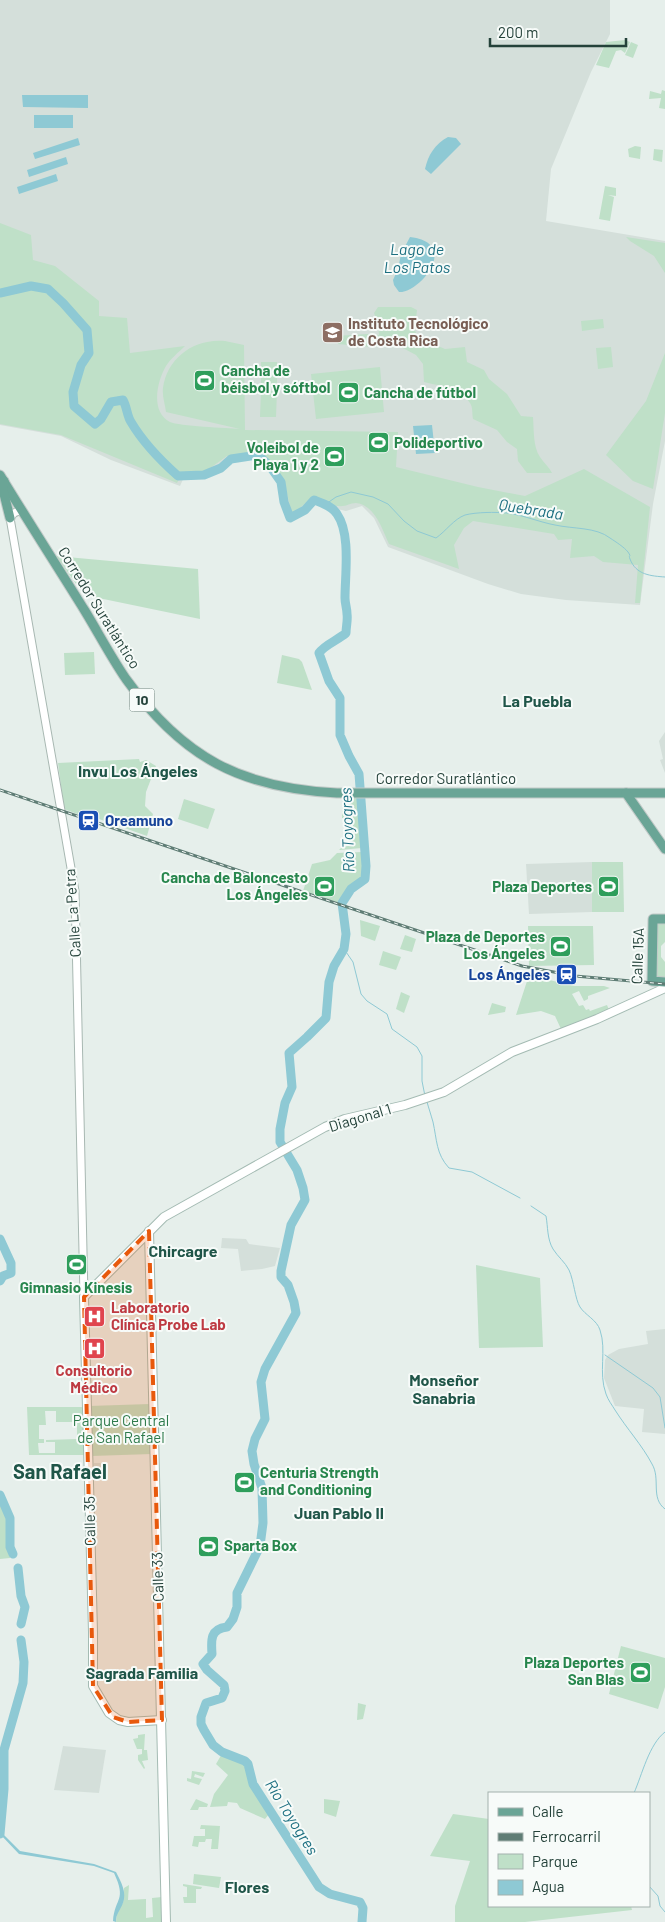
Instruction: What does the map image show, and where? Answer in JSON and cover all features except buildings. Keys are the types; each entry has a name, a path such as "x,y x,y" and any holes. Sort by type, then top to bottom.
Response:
{"main road":[{"name":"Corredor Suratlántico","path":"2,478 125,677 160,722 194,751 213,763 264,783 305,792 629,797"},
{"path":"2,478 10,518"},
{"name":"10","path":"629,797 647,792 665,792"},
{"path":"629,797 665,849"},
{"name":"Calle 15A","path":"650,994 653,919 665,919"},
{"path":"652,981 665,982"},
{"name":"Diagonal 1","path":"84,1297 149,1231 170,1214 325,1127 433,1096 453,1087 512,1052 597,1019 665,988"},
{"name":"Calle 33","path":"149,1231 166,1922"},
{"name":"Calle 35","path":"84,1297 93,1686 109,1713 119,1720 128,1722 162,1720"}],"street":[{"path":"10,518 14,513 21,510"},
{"name":"Calle La Petra","path":"10,518 75,891 84,1297"}],"highlighted area":[{"path":"149,1231 158,1561 162,1720 128,1722 113,1717 93,1686 84,1297"}],"shaded area":[{"name":"Instituto Tecnológico de Costa Rica","path":"0,0 610,0 610,34 591,72 551,169 546,221 665,241 665,441 653,504 640,605 566,600 521,594 488,584 388,547 374,518 362,506 346,511 314,500 305,509 291,518 284,502 280,480 259,455 232,459 221,469 204,475 185,475 180,486 111,460 61,436 0,425"},
{"path":"665,732 665,773 660,760 663,759 659,741"},
{"path":"592,862 592,912 529,914 526,864"},
{"path":"222,1238 246,1239 249,1244 280,1248 275,1266 241,1271 238,1249 221,1248"},
{"path":"665,1329 665,1434 642,1432 644,1409 615,1406 604,1378 605,1360 608,1355 619,1349 648,1344 646,1331"},
{"path":"94,1463 106,1463 106,1478 94,1479"},
{"path":"63,1746 106,1750 99,1793 54,1790"}],"green space":[{"path":"625,40 630,42 625,53 621,50 616,51 609,68 596,65 606,42"},
{"path":"631,42 638,45 633,58 625,55"},
{"path":"662,90 665,91 665,109 659,108 661,98 649,99 650,91 661,94"},
{"path":"635,146 641,147 640,159 629,157 628,149"},
{"path":"654,149 663,150 662,162 653,160"},
{"path":"605,186 616,188 616,196 608,195 614,197 610,221 599,219"},
{"path":"0,223 31,235 33,260 55,266 99,301 99,316 127,318 130,353 185,346 166,366 158,388 157,396 160,411 170,422 193,426 240,429 166,412 163,388 170,368 176,359 184,352 203,343 225,341 244,345 245,430 398,432 396,467 478,487 525,496 584,469 650,507 640,603 635,603 638,565 603,562 594,556 570,558 572,539 558,540 554,534 473,521 464,528 454,545 459,569 389,544 373,513 363,505 356,503 337,506 311,498 292,515 284,480 261,454 227,456 206,471 182,473 177,483 61,435 0,424"},
{"path":"626,237 665,243 665,273 654,256"},
{"path":"378,307 411,307 417,310 416,319 420,324 414,329 419,338 445,349 465,347 467,362 484,370 489,379 507,394 521,416 533,417 536,448 552,473 527,473 518,461 517,449 507,442 497,430 473,419 472,406 466,398 449,388 424,382 423,364 416,355 399,346 371,347 338,344 335,336 379,335 374,313"},
{"path":"603,319 604,328 582,331 581,321"},
{"path":"611,347 613,367 598,369 596,348"},
{"path":"665,353 665,413 653,489 633,481 606,455 646,401"},
{"path":"261,362 277,362 277,388 261,388"},
{"name":"Cancha de fútbol","path":"380,367 384,412 316,419 311,374"},
{"path":"261,391 277,391 276,417 260,417"},
{"path":"56,556 198,569 200,619 84,595"},
{"path":"94,652 95,674 65,675 64,653"},
{"path":"282,655 299,659 302,662 312,690 277,683"},
{"path":"139,759 140,762 146,760 156,766 146,792 145,806 153,814 147,836 82,813 80,815 64,809 58,763"},
{"path":"342,798 358,798 362,848 339,850 342,847 348,846 348,838 353,838 353,818 342,818"},
{"path":"184,799 215,809 208,829 178,819"},
{"path":"362,852 362,877 349,887 340,903 303,891 312,864 330,860 337,853"},
{"name":"Plaza Deportes","path":"592,862 623,862 624,912 592,912"},
{"path":"360,920 380,926 375,941 361,936"},
{"path":"655,922 665,922 665,942 661,946 661,957 665,962 665,978 655,978"},
{"name":"Plaza de Deportes Los Ángeles","path":"528,926 593,926 594,965 529,966"},
{"path":"405,935 416,939 412,952 400,949"},
{"path":"383,951 401,957 396,970 379,965"},
{"path":"529,975 574,986 604,986 610,988 588,996 588,999 584,1001 579,991 572,994 579,1006 583,1005 586,1010 589,1009 590,1011 607,1005 609,1010 561,1029 555,1016 541,1011 516,1015"},
{"path":"401,992 410,996 404,1013 396,1009"},
{"path":"492,1003 506,1007 505,1012 488,1015"},
{"path":"476,1265 540,1278 543,1347 479,1348"},
{"name":"Parque Central de San Rafael","path":"150,1404 152,1454 91,1456 89,1406"},
{"path":"27,1407 84,1407 85,1455 29,1455","holes":["45,1411 56,1411 56,1422 77,1422 77,1439 46,1440 46,1442 55,1442 55,1453 39,1453 38,1443 44,1443 44,1439 39,1439 39,1425 46,1425"]},
{"path":"0,1500 7,1518 10,1558 0,1559"},
{"name":"Plaza Deportes San Blas","path":"621,1646 665,1658 665,1687 658,1709 609,1694"},
{"path":"358,1703 366,1705 363,1719 357,1720"},
{"path":"145,1734 144,1750 147,1750 148,1760 142,1761 144,1769 138,1760 138,1755 142,1754 142,1749 137,1749 133,1739 138,1738 138,1735"},
{"path":"223,1752 248,1764 253,1784 271,1812 265,1819 240,1808 237,1803 228,1802 227,1806 210,1807 214,1794 228,1775 216,1764"},
{"path":"192,1771 205,1773 203,1777 195,1774 194,1777 202,1779 199,1785 187,1781 187,1778 191,1779"},
{"path":"196,1799 208,1804 207,1807 190,1810"},
{"path":"324,1799 340,1801 336,1817 324,1813"},
{"path":"453,1814 488,1819 488,1907 631,1907 632,1910 525,1922 455,1922 455,1906 470,1861 430,1856"},
{"path":"201,1825 220,1826 218,1849 211,1849 212,1839 199,1842 198,1847 192,1846 194,1836 205,1836 205,1829 200,1829"},
{"path":"194,1874 221,1877 219,1888 193,1884"},
{"path":"183,1884 202,1887 201,1889 196,1889 196,1903 184,1903 183,1897 187,1897 187,1887 183,1886"},
{"path":"129,1885 128,1900 146,1899 146,1918 153,1917 152,1898 162,1897 164,1922 116,1922 117,1911 123,1903 124,1888"}],"water":[{"path":"22,95 88,95 88,108 23,107"},
{"path":"34,115 73,115 73,128 34,128"},
{"path":"448,137 456,138 461,144 431,174 425,169 428,159 433,150"},
{"path":"78,138 80,145 35,159 33,153"},
{"path":"66,157 68,164 29,177 27,170"},
{"path":"56,174 58,181 19,194 17,187"},
{"name":"Lago de Los Patos","path":"410,237 425,241 433,248 432,267 417,285 399,292 393,280 398,269 401,254"},
{"path":"432,425 435,453 416,454 413,426"},
{"path":"0,1831 20,1851 94,1864 116,1872 123,1887 124,1899 117,1914 116,1922 113,1921 120,1889 114,1873 94,1866 19,1854 0,1834"}],"waterway":[{"name":"Río Toyogres","path":"0,293 31,286 48,289 87,330 89,353 81,365 73,392 74,406 95,424 101,419 111,402 123,400 130,420 141,437 178,476 204,475 221,468 231,459 258,455 269,465 281,482 284,502 290,518 305,510 314,500 327,505 335,511 344,532 346,543 346,633 324,647 319,653 329,681 340,698 340,735 359,774 366,866 365,879 351,889 342,903 346,934 344,949 334,966 329,982 326,1018 289,1053 292,1087 285,1103 280,1129 280,1142 297,1170 305,1200 291,1225 281,1277 288,1285 296,1313 265,1369 261,1382 265,1419 255,1439 252,1451 262,1488 263,1523 260,1546 237,1593 237,1607 233,1619 227,1627 217,1630 212,1640 212,1654 203,1664 224,1685 225,1691 222,1698 206,1703 201,1717 201,1724 213,1745 222,1752 248,1764 253,1784 319,1887 330,1894 360,1902 363,1908 362,1922"},
{"name":"Quebrada","path":"326,504 336,497 351,492 373,497 388,504 404,521 417,531 436,538 461,517 470,514 486,513 513,514 555,525 591,530 604,534 624,548 636,568 644,574 665,577"},
{"path":"344,949 353,962 361,994 367,1001 387,1014 392,1029 417,1047 422,1056 422,1081 425,1096"},
{"path":"427,1102 439,1152 449,1168 472,1172 520,1198"},
{"path":"531,1206 546,1216 551,1245 569,1270 578,1304 594,1320 600,1330 606,1394 652,1464 655,1470 658,1499 665,1509"},
{"path":"0,1239 11,1263 11,1273 3,1276 0,1281"},
{"path":"605,1355 653,1388 660,1397 665,1428"},
{"path":"0,1495 10,1518 10,1547 13,1554"},
{"path":"18,1568 21,1596 25,1607 21,1624"},
{"path":"0,1834 4,1789 4,1750 23,1683 24,1662 21,1640"},
{"path":"634,1792 650,1752 659,1737 665,1732"},
{"path":"650,1887 658,1896 660,1906 665,1912"}],"railway":[{"path":"0,790 522,966 575,976 665,984"}],"place":[{"name":"Instituto Tecnológico de Costa Rica","path":"332,333"},
{"name":"Cancha de béisbol y sóftbol","path":"205,380"},
{"name":"Cancha de fútbol","path":"348,393"},
{"name":"Polideportivo","path":"378,443"},
{"name":"Voleibol de Playa 1 y 2","path":"335,457"},
{"name":"Oreamuno","path":"89,821"},
{"name":"Cancha de Baloncesto Los Ángeles","path":"324,887"},
{"name":"Plaza Deportes","path":"608,887"},
{"name":"Plaza de Deportes Los Ángeles","path":"561,946"},
{"name":"Los Ángeles","path":"566,975"},
{"name":"Gimnasio Kinesis","path":"76,1265"},
{"name":"Laboratorio Clínica Probe Lab","path":"95,1317"},
{"name":"Consultorio Médico","path":"94,1348"},
{"name":"Centuria Strength and Conditioning","path":"244,1482"},
{"name":"Sparta Box","path":"208,1546"},
{"name":"Plaza Deportes San Blas","path":"640,1672"}],"district":[{"name":"La Puebla","path":"537,701"},
{"name":"Invu Los Ángeles","path":"138,771"},
{"name":"Chircagre","path":"183,1251"},
{"name":"Monseñor Sanabria","path":"444,1389"},
{"name":"San Rafael","path":"60,1472"},
{"name":"Juan Pablo II","path":"339,1513"},
{"name":"Sagrada Familia","path":"142,1673"},
{"name":"Flores","path":"247,1887"}]}
